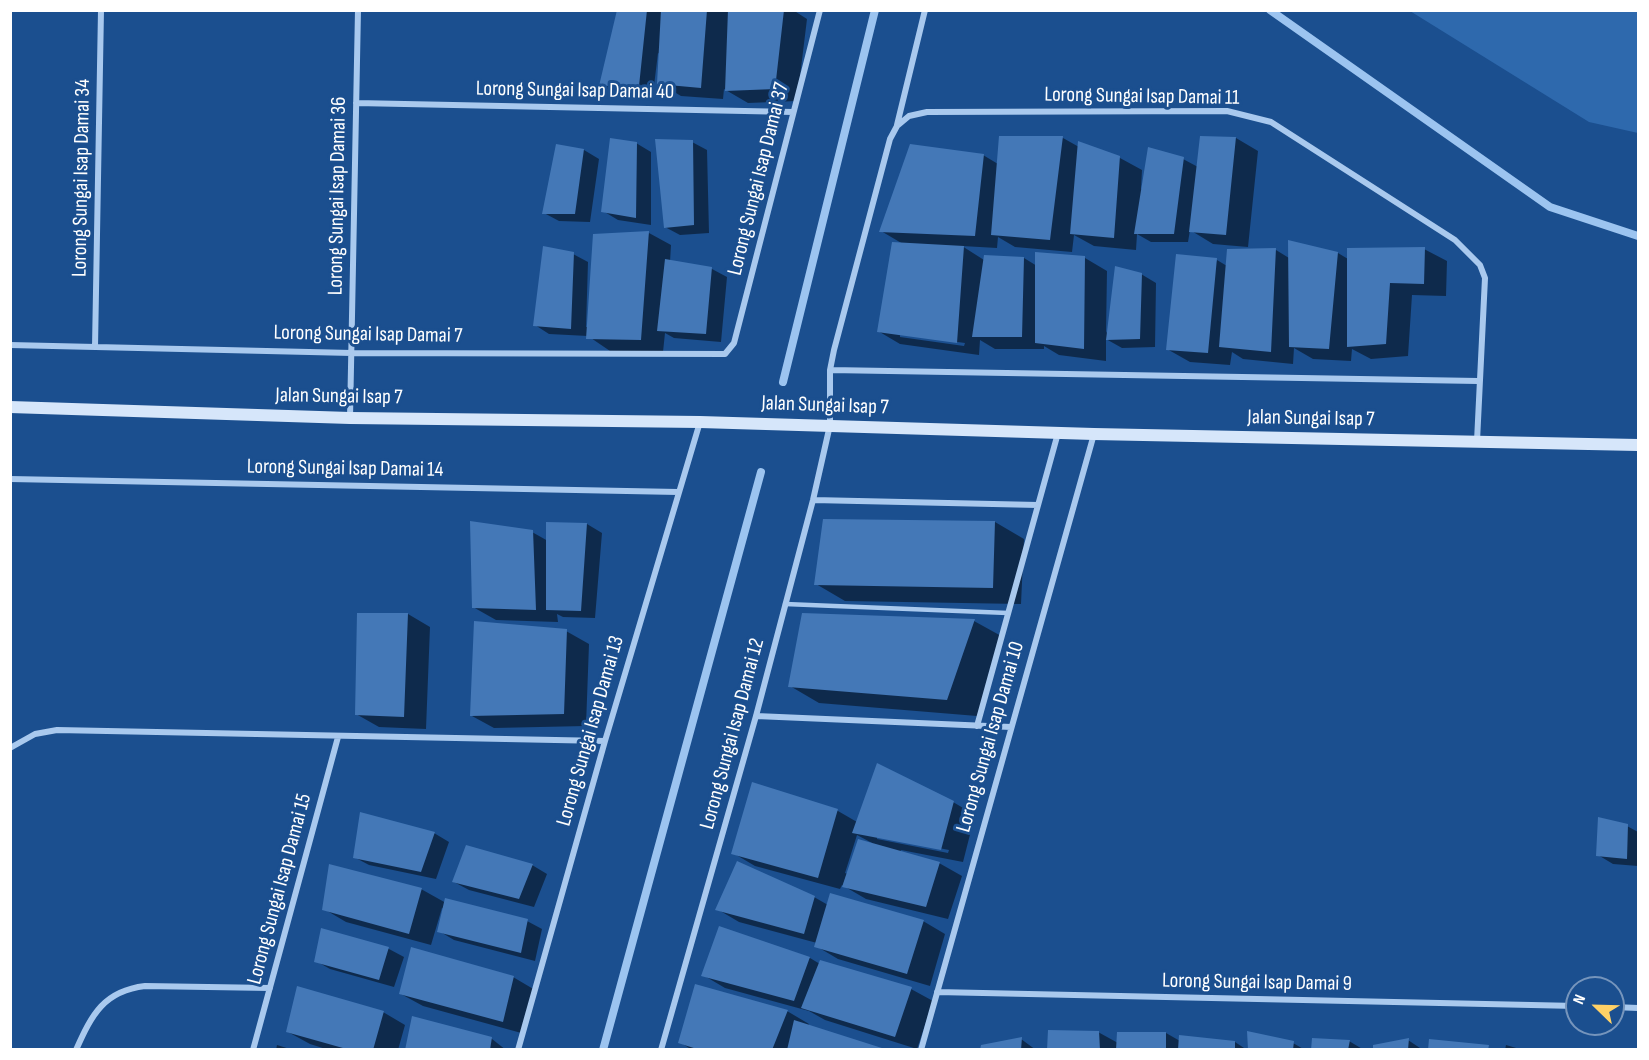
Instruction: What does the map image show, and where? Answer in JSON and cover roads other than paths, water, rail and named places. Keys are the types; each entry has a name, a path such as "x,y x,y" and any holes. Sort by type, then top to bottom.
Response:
{"street":[{"name":"Lorong Sungai Isap Damai 34","path":"95,347 101,10"},
{"name":"Lorong Sungai Isap Damai 36","path":"350,418 358,10"},
{"name":"Lorong Sungai Isap Damai 37","path":"725,354 734,343 820,10"},
{"path":"830,425 830,370 882,160 897,126 925,10"},
{"name":"Lorong Sungai Isap Damai 40","path":"356,103 793,112"},
{"name":"Lorong Sungai Isap Damai 11","path":"897,126 909,117 938,112 1227,111 1271,122 1431,223 1470,251 1480,265 1485,278 1478,381 1477,441"},
{"name":"Lorong Sungai Isap Damai 7","path":"10,345 352,353 725,354"},
{"path":"830,370 1478,381"},
{"name":"Jalan Sungai Isap 7","path":"10,408 350,418 700,422 1094,434 1638,445"},
{"name":"Lorong Sungai Isap Damai 13","path":"518,1050 605,741 700,422"},
{"name":"Lorong Sungai Isap Damai 12","path":"662,1050 756,716 813,500 830,425"},
{"path":"977,726 1058,433"},
{"name":"Lorong Sungai Isap Damai 10","path":"921,1050 1094,434"},
{"name":"Lorong Sungai Isap Damai 14","path":"10,479 678,492"},
{"path":"813,500 1038,505"},
{"path":"756,716 1011,727"},
{"path":"10,748 34,734 57,730 605,741"},
{"name":"Lorong Sungai Isap Damai 15","path":"253,1050 338,737"},
{"path":"76,1050 98,1010 109,997 126,988 145,986 270,988"},
{"name":"Lorong Sungai Isap Damai 9","path":"937,992 1565,1006"}],"lane":[{"path":"785,604 1008,612"}],"waterway":[{"path":"783,382 875,10"},
{"path":"1270,10 1550,207 1638,236"},
{"path":"603,1050 761,472"}]}
